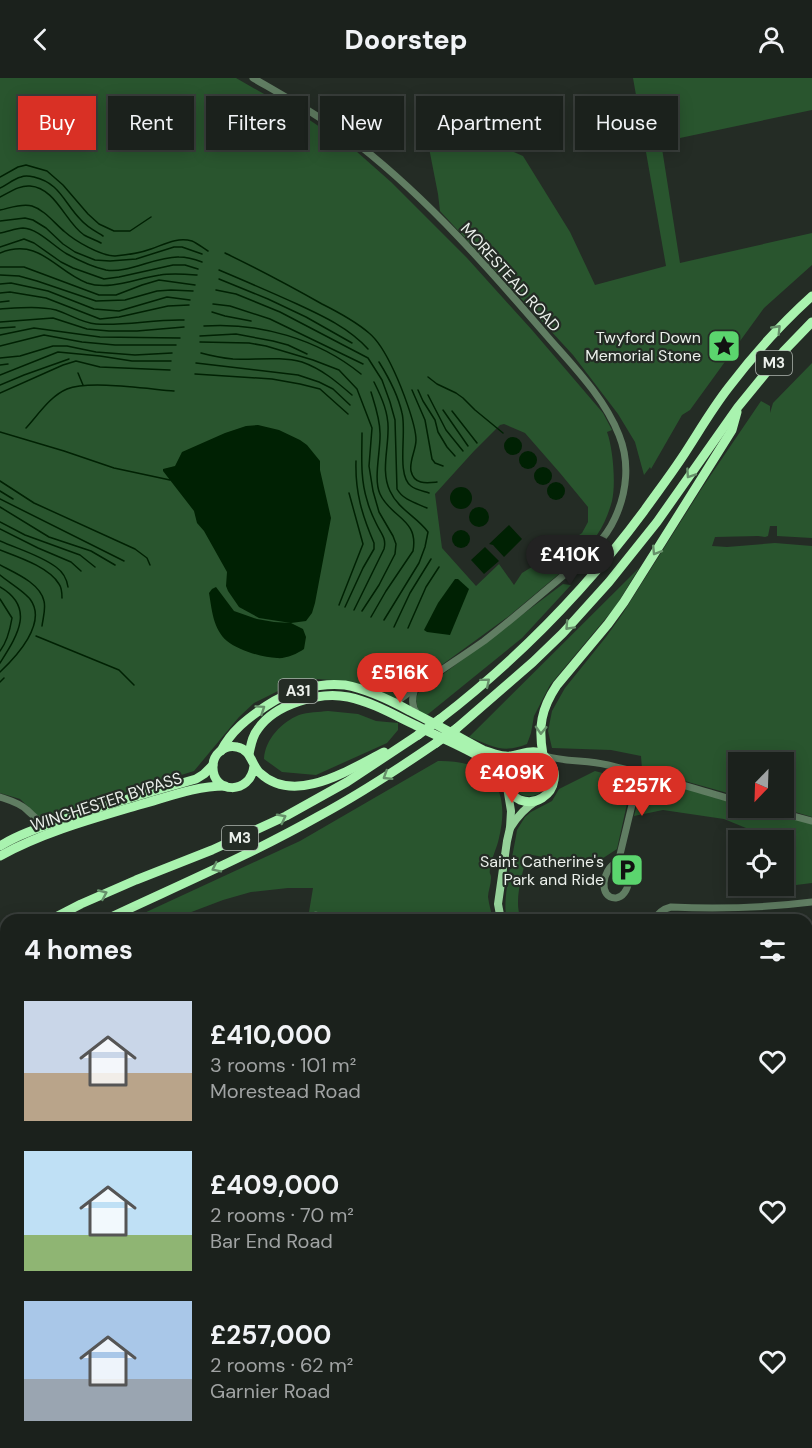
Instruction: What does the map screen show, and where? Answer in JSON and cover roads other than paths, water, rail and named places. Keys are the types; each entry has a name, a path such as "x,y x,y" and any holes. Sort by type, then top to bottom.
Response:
{"highway":[{"name":"M3","path":"62,914 136,880 212,850 285,816 347,782 418,735 483,685 536,637 590,579 644,510 747,363 780,326 812,296"},
{"name":"M3","path":"118,914 312,820 369,788 457,728 533,662 609,582 657,522 738,407 783,352 812,322"},
{"name":"M3","path":"544,756 542,715 551,694 624,602 732,430 738,407"},
{"name":"A31","path":"221,751 227,739 247,719 272,702 302,690 345,685 395,703 483,750 504,756 516,756"},
{"name":"A31","path":"249,754 257,729 273,714 305,699 332,695 346,696 374,705 486,761 506,785"},
{"name":"M3","path":"254,766 261,774 277,784 311,785 339,775 418,735"},
{"path":"239,747 249,754 254,766 250,780 232,788 225,786 215,778 213,765 221,751 239,747"},
{"path":"530,752 544,756 552,765 555,776 552,789 542,798 530,802 519,799 510,792 506,785 506,770 511,759 516,756 530,752"},
{"name":"WINCHESTER BYPASS","path":"0,846 47,825 196,778 213,765"},
{"name":"WINCHESTER BYPASS","path":"0,856 40,836 179,793 211,786 225,786"}],"main road":[{"path":"500,914 499,888 510,828 506,785"},
{"path":"510,828 528,806 536,801"}],"street":[{"name":"MORESTEAD ROAD","path":"253,78 348,137 394,174 434,212 588,384 611,419 619,434 623,449 626,471 624,493 614,520 604,537 589,554 511,620 395,703"},
{"path":"415,688 412,700 417,714"},
{"path":"544,756 596,763 728,798"},
{"path":"555,776 561,766 570,761"},
{"path":"618,863 637,784 634,772"},
{"path":"0,797 18,804 36,820 47,825"},
{"path":"30,813 32,824 30,831"},
{"path":"794,816 812,821"},
{"path":"618,863 627,870 627,884 623,895 612,898 605,891 606,873 610,866 618,863"},
{"path":"658,914 671,907 726,909 812,902"}],"waterway":[{"path":"0,177 26,165 47,171 99,224 114,231 130,231 151,217"},
{"path":"0,188 24,176 43,180 61,194 83,222 103,236"},
{"path":"0,197 22,187 39,188 54,199 77,229 101,243"},
{"path":"0,210 24,205 37,208 75,240 109,255 138,253 181,240 192,241 208,251"},
{"path":"0,221 25,218 33,220 75,252 95,260 136,259 174,247 182,247 202,254"},
{"path":"0,233 20,228 29,229 71,256 106,270 123,270 170,257 185,257 202,262"},
{"path":"0,247 24,239 34,243 61,262 104,279 173,265 185,265 198,269"},
{"path":"0,253 14,249 37,252 76,278 96,285 114,285 165,274 197,275"},
{"path":"225,253 340,314 373,337 392,366 411,415 416,440 411,463 413,476 421,482 437,482"},
{"path":"0,267 24,267 99,295 116,295 159,280 195,285"},
{"path":"219,270 326,318 353,335 368,349"},
{"path":"0,275 19,276 96,301 125,300 157,291 193,291"},
{"path":"219,279 306,317 352,343"},
{"path":"0,284 11,283 48,291 94,309 119,311 167,297 190,300"},
{"path":"216,290 236,294 280,312 368,358 382,380 395,420 397,489 406,499 427,508"},
{"path":"0,293 10,292 46,298 100,319 168,306 189,305"},
{"path":"0,302 9,301"},
{"path":"213,304 230,306 270,319 363,364"},
{"path":"0,309 56,310 96,324 184,320"},
{"path":"212,312 251,321"},
{"path":"0,322 53,318 87,329 109,331 184,327"},
{"path":"204,326 246,327 287,335 326,351 361,374"},
{"path":"0,328 15,327"},
{"path":"0,335 34,328 100,337 180,338"},
{"path":"200,336 236,334 288,345 307,354"},
{"path":"0,346 44,335 115,345 176,345"},
{"path":"200,342 249,343 313,360 339,370 357,389 372,428 369,466 373,491 379,512 396,544 395,554 362,611"},
{"path":"0,358 20,356 53,346 135,355 172,353"},
{"path":"0,375 58,352 132,361 171,361"},
{"path":"201,353 233,359 277,359 302,362 323,372 352,395"},
{"path":"0,385 69,359"},
{"path":"0,393 76,361 100,367 170,370"},
{"path":"379,362 393,387 402,413 404,473 411,486 429,493"},
{"path":"196,363 298,375 333,389 350,405"},
{"path":"0,365 8,364"},
{"path":"78,373 83,385"},
{"path":"195,374 272,379 320,389 348,414"},
{"path":"428,377 463,398 503,433"},
{"path":"374,382 387,418 385,469 387,484 398,503 428,532 419,563 384,620"},
{"path":"26,428 55,396 77,386 104,385 174,391"},
{"path":"412,390 425,420 432,459 443,466"},
{"path":"418,390 435,420 438,432 455,456"},
{"path":"371,392 380,428 378,488 385,502 408,525 414,540 413,551 371,617"},
{"path":"428,395 446,430 463,451"},
{"path":"443,410 468,446"},
{"path":"452,411 477,443"},
{"path":"0,432 114,468 170,480"},
{"path":"354,610 385,545 384,538 371,512 363,483 362,433"},
{"path":"345,607 374,549 358,493 356,461"},
{"path":"0,481 34,503 135,549 147,558 150,565"},
{"path":"0,491 13,499"},
{"path":"339,605 363,544 349,493"},
{"path":"0,499 124,561"},
{"path":"0,507 49,537 91,551 115,565"},
{"path":"0,522 25,535 80,555 95,567"},
{"path":"0,529 71,562 81,571"},
{"path":"0,541 56,567 61,571 68,587"},
{"path":"0,550 48,572 60,586 62,598"},
{"path":"394,627 410,593 431,559"},
{"path":"0,565 26,579 38,589 45,607 42,626"},
{"path":"408,628 426,587 439,567"},
{"path":"0,575 30,599 35,608 33,629 28,639 0,672"},
{"path":"0,587 18,604 20,613 17,633 0,663"},
{"path":"0,599 12,618 8,636 0,651"},
{"path":"36,636 119,670 134,685"},
{"path":"0,682 4,678"}],"place":[{"name":"Twyford Down Memorial Stone","path":"724,346"},
{"name":"Saint Catherine's Park and Ride","path":"627,870"}]}
